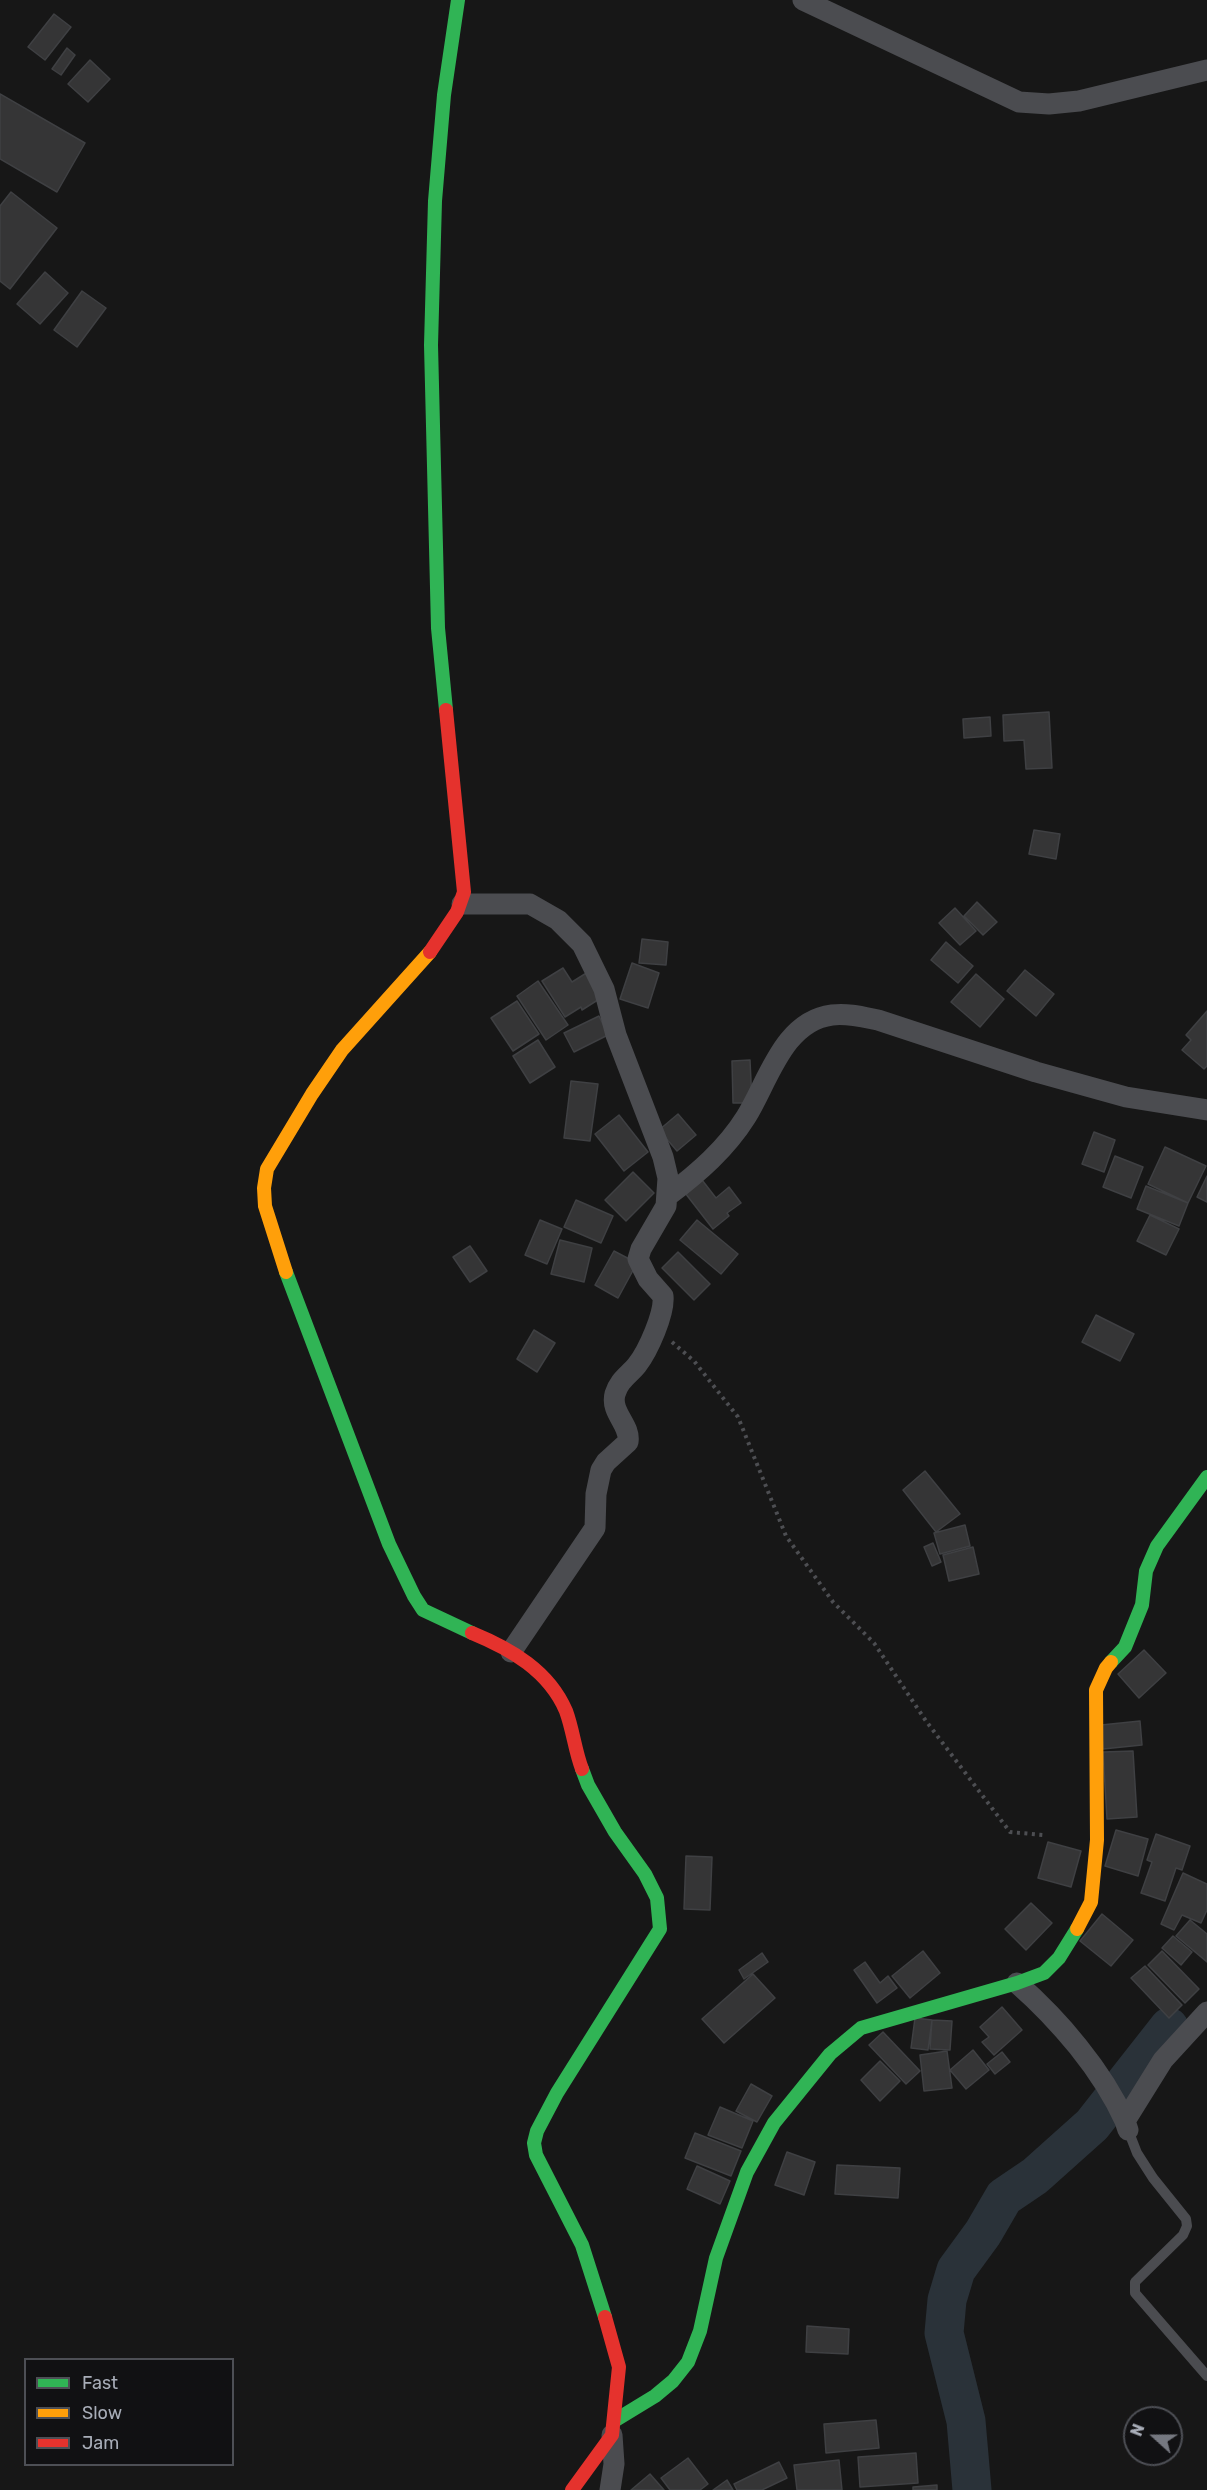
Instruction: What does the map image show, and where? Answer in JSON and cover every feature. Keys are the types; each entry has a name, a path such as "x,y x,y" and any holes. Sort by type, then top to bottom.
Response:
{"street":[{"path":"458,0 444,95 435,201 431,345 438,628 443,696 465,879 462,904 431,951 342,1050 318,1085 267,1169 262,1185 263,1206 389,1544 414,1596 423,1610 511,1652 545,1676 566,1712 577,1756 588,1785 615,1832 645,1874 657,1898 660,1929 655,1940 556,2093 537,2131 534,2143 536,2155 582,2245 619,2367 613,2428 614,2464 610,2490"},
{"path":"802,0 1019,102 1049,104 1078,101 1207,70"},
{"path":"462,904 530,904 558,920 582,944 604,988 616,1035 663,1157 668,1178 669,1195 660,1220 641,1249 638,1259 648,1279 663,1296 656,1328 640,1362 620,1382 616,1392 615,1407 628,1438 626,1444 606,1462 601,1470 597,1488 595,1528 511,1652"},
{"path":"669,1195 700,1172 745,1119 768,1073 789,1042 801,1030 831,1015 852,1015 878,1020 1036,1072 1126,1097 1207,1110"},
{"path":"572,2490 613,2428 663,2390 679,2374 692,2355 714,2264 756,2154 787,2104 822,2062 861,2028 1017,1983 1044,1973 1059,1958 1072,1939 1091,1902 1096,1840 1096,1690 1106,1668 1125,1647 1142,1605 1146,1571 1157,1546 1207,1477"},
{"path":"1017,1983 1068,2033 1122,2117 1163,2060 1207,2012"}],"lane":[{"path":"1122,2117 1137,2153 1153,2178 1186,2219 1187,2226 1183,2235 1135,2282 1135,2294 1207,2376"}],"path":[{"path":"656,1328 694,1361 738,1417 786,1536 832,1602 874,1643 926,1721 1010,1832 1043,1835"}],"building":[{"path":"54,14 71,27 45,60 28,47"},
{"path":"67,48 75,55 61,75 52,69"},
{"path":"90,60 110,79 88,102 68,84"},
{"path":"0,94 85,143 57,192 0,159"},
{"path":"11,192 57,228 10,289 0,281 0,206"},
{"path":"45,272 68,293 40,324 17,304"},
{"path":"82,291 106,308 77,347 54,330"},
{"path":"1049,712 1052,768 1026,769 1024,740 1004,741 1003,715"},
{"path":"990,717 991,736 964,738 963,719"},
{"path":"1034,830 1060,834 1056,859 1029,854"},
{"path":"977,902 997,922 983,935 964,916"},
{"path":"955,908 976,931 960,945 939,923"},
{"path":"642,939 668,942 666,965 639,963"},
{"path":"946,942 973,966 958,983 931,960"},
{"path":"632,963 659,973 648,1008 620,999"},
{"path":"563,968 572,982 588,972 604,996 582,1010 581,1007 565,1017 542,981"},
{"path":"1025,970 1054,994 1036,1016 1007,991"},
{"path":"976,974 1004,999 980,1027 951,1002"},
{"path":"538,981 568,1025 546,1040 517,996"},
{"path":"517,1001 539,1034 513,1051 491,1018"},
{"path":"1207,1011 1207,1066 1204,1069 1182,1050 1191,1040 1186,1035"},
{"path":"599,1016 608,1035 574,1052 564,1033"},
{"path":"538,1040 555,1067 530,1083 513,1056"},
{"path":"750,1060 752,1103 733,1103 732,1061"},
{"path":"571,1081 598,1084 590,1141 564,1138"},
{"path":"678,1114 696,1135 677,1151 659,1130"},
{"path":"619,1115 648,1152 624,1171 595,1134"},
{"path":"1094,1132 1115,1140 1104,1172 1082,1164"},
{"path":"1165,1147 1206,1166 1188,1203 1148,1184"},
{"path":"1115,1156 1143,1167 1131,1198 1103,1187"},
{"path":"633,1172 654,1193 626,1221 605,1200"},
{"path":"699,1176 716,1198 729,1187 741,1203 727,1213 729,1216 713,1229 682,1189"},
{"path":"1207,1176 1207,1202 1197,1197"},
{"path":"1146,1186 1188,1203 1179,1226 1137,1209"},
{"path":"576,1200 613,1216 601,1243 564,1227"},
{"path":"1150,1215 1179,1229 1166,1255 1137,1241"},
{"path":"540,1220 562,1229 547,1264 525,1255"},
{"path":"697,1220 738,1254 721,1274 680,1240"},
{"path":"560,1240 592,1248 584,1282 551,1274"},
{"path":"470,1246 487,1271 470,1282 453,1257"},
{"path":"614,1251 637,1263 618,1298 595,1285"},
{"path":"678,1252 710,1284 694,1300 662,1268"},
{"path":"1096,1315 1134,1334 1120,1361 1082,1342"},
{"path":"534,1330 555,1343 537,1372 517,1359"},
{"path":"925,1471 960,1514 936,1532 903,1490"},
{"path":"965,1525 970,1546 940,1554 934,1533"},
{"path":"933,1543 941,1562 932,1566 924,1547"},
{"path":"973,1547 979,1574 949,1581 943,1555"},
{"path":"1144,1650 1166,1673 1139,1698 1118,1674"},
{"path":"1140,1721 1142,1745 1103,1749 1101,1725"},
{"path":"1133,1751 1137,1817 1107,1819 1103,1752"},
{"path":"1116,1830 1148,1839 1138,1876 1105,1866"},
{"path":"1156,1834 1190,1846 1182,1870 1176,1868 1165,1901 1141,1893 1152,1862 1147,1860"},
{"path":"1048,1842 1081,1851 1071,1887 1038,1878"},
{"path":"686,1856 712,1857 710,1910 684,1909"},
{"path":"1183,1873 1207,1884 1207,1910 1201,1923 1182,1915 1174,1930 1161,1924"},
{"path":"1031,1903 1052,1923 1026,1950 1005,1929"},
{"path":"1102,1914 1133,1940 1111,1966 1080,1941"},
{"path":"1190,1920 1207,1934 1207,1962 1176,1936"},
{"path":"1173,1936 1192,1952 1181,1965 1162,1948"},
{"path":"923,1951 940,1973 910,1998 892,1976"},
{"path":"1162,1951 1199,1989 1185,2003 1148,1965"},
{"path":"762,1953 768,1962 744,1979 739,1970"},
{"path":"865,1962 880,1983 888,1976 897,1988 877,2003 854,1970"},
{"path":"1145,1966 1182,2005 1169,2018 1131,1978"},
{"path":"753,1974 775,1998 724,2043 702,2019"},
{"path":"1002,2007 1022,2030 994,2055 982,2042 989,2037 980,2027"},
{"path":"915,2018 932,2020 928,2050 911,2048"},
{"path":"932,2020 952,2021 950,2050 930,2049"},
{"path":"883,2032 920,2071 906,2084 869,2045"},
{"path":"973,2050 989,2070 966,2089 950,2070"},
{"path":"947,2051 952,2088 924,2091 920,2055"},
{"path":"1002,2052 1010,2062 995,2074 987,2064"},
{"path":"880,2061 900,2081 880,2101 861,2080"},
{"path":"751,2084 772,2096 757,2122 736,2111"},
{"path":"720,2107 753,2121 742,2148 708,2135"},
{"path":"695,2133 741,2151 731,2176 685,2158"},
{"path":"787,2152 815,2162 804,2195 775,2185"},
{"path":"837,2165 900,2168 898,2198 835,2194"},
{"path":"697,2166 730,2181 720,2204 687,2189"},
{"path":"807,2326 849,2329 848,2354 806,2352"},
{"path":"876,2420 879,2448 826,2453 824,2424"},
{"path":"916,2453 918,2483 860,2487 858,2457"},
{"path":"688,2458 708,2484 700,2490 670,2490 661,2478"},
{"path":"839,2460 842,2490 797,2490 794,2465"},
{"path":"779,2462 787,2478 762,2490 737,2490 734,2484"},
{"path":"650,2474 664,2490 631,2490"},
{"path":"727,2480 733,2490 713,2490"},
{"path":"937,2485 937,2490 913,2490 913,2487"}],"waterway":[{"path":"972,2490 966,2421 944,2333 947,2300 956,2270 983,2233 1004,2197 1035,2176 1092,2125 1169,2027"}],"traffic: fast":[{"path":"446,710 438,628 431,345 435,201 444,95 458,0"},
{"path":"286,1272 389,1544 414,1596 423,1610 472,1633"},
{"path":"1111,1662 1125,1647 1142,1605 1146,1571 1157,1546 1207,1477"},
{"path":"582,1769 588,1785 615,1832 645,1874 657,1898 660,1929 557,2093 537,2131 534,2143 536,2155 582,2245 605,2317"},
{"path":"614,2421 655,2396 673,2381 688,2362 700,2331 716,2258 747,2172 774,2123 830,2054 861,2028 1017,1983 1044,1973 1059,1958 1077,1929"}],"traffic: slow":[{"path":"286,1272 265,1206 264,1188 267,1169 312,1094 342,1050 430,952"},
{"path":"1077,1929 1091,1902 1097,1840 1096,1690 1111,1662"}],"traffic: jam":[{"path":"430,952 457,912 464,892 446,710"},
{"path":"472,1633 514,1654 550,1684 566,1711 582,1769"},
{"path":"572,2490 612,2435 619,2367 605,2317"}]}
